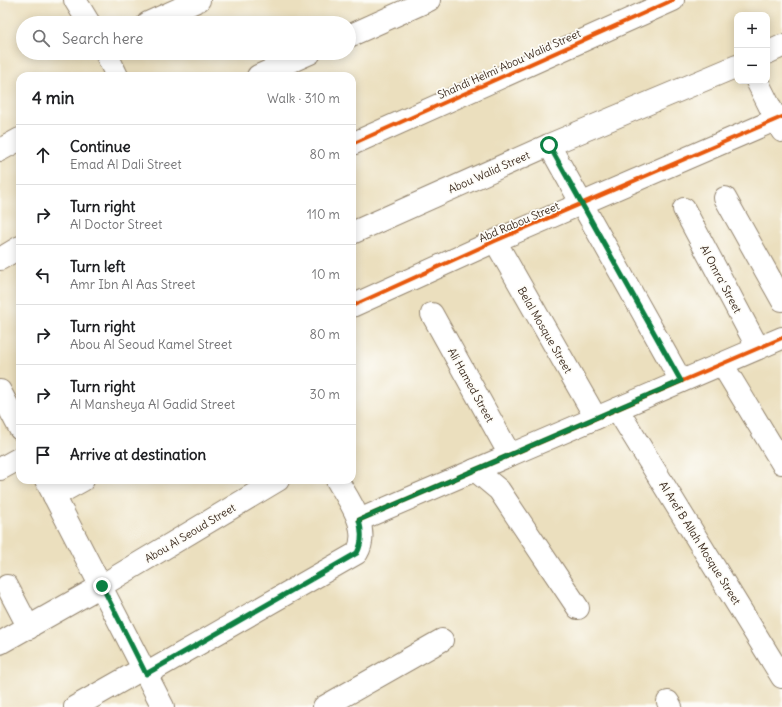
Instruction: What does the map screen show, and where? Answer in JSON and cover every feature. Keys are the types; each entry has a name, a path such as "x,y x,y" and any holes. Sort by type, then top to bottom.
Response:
{"street":[{"path":"75,0 85,16"},
{"path":"158,12 199,0"},
{"path":"356,33 429,0"},
{"name":"Shahdi Helmi Abou Walid Street","path":"356,142 673,0"},
{"path":"770,52 782,46"},
{"path":"109,60 115,72"},
{"path":"267,72 294,60"},
{"name":"Abou Walid Street","path":"356,231 549,145 734,67"},
{"path":"759,84 780,123"},
{"name":"Abd Rabou Street","path":"356,304 495,241 780,123"},
{"path":"0,150 16,141"},
{"path":"549,145 681,381"},
{"path":"725,198 782,300"},
{"name":"Al Omra' Street","path":"684,209 758,348"},
{"name":"Belal Mosque Street","path":"495,241 596,418"},
{"path":"0,259 16,249"},
{"name":"Ali Hamed Street","path":"432,314 510,455"},
{"path":"359,520 782,338"},
{"path":"722,364 782,463"},
{"path":"0,391 16,421"},
{"name":"Al Aref B Allah Mosque Street","path":"617,409 782,677"},
{"path":"0,469 16,460"},
{"path":"475,470 499,490 578,608"},
{"path":"66,484 50,488 102,586 163,707"},
{"name":"Abou Al Seoud Street","path":"0,643 102,586 271,484"},
{"path":"75,707 145,671 357,553 361,546 361,528 359,520 339,484"},
{"path":"7,586 29,628"},
{"path":"324,707 442,640"}],"cycle path":[{"path":"356,142 673,0"},
{"path":"356,304 495,241 782,117"},
{"path":"359,520 782,338"}],"route":[{"path":"102,586 146,674 357,553 361,546 361,528 359,520 681,381 549,145"}]}
